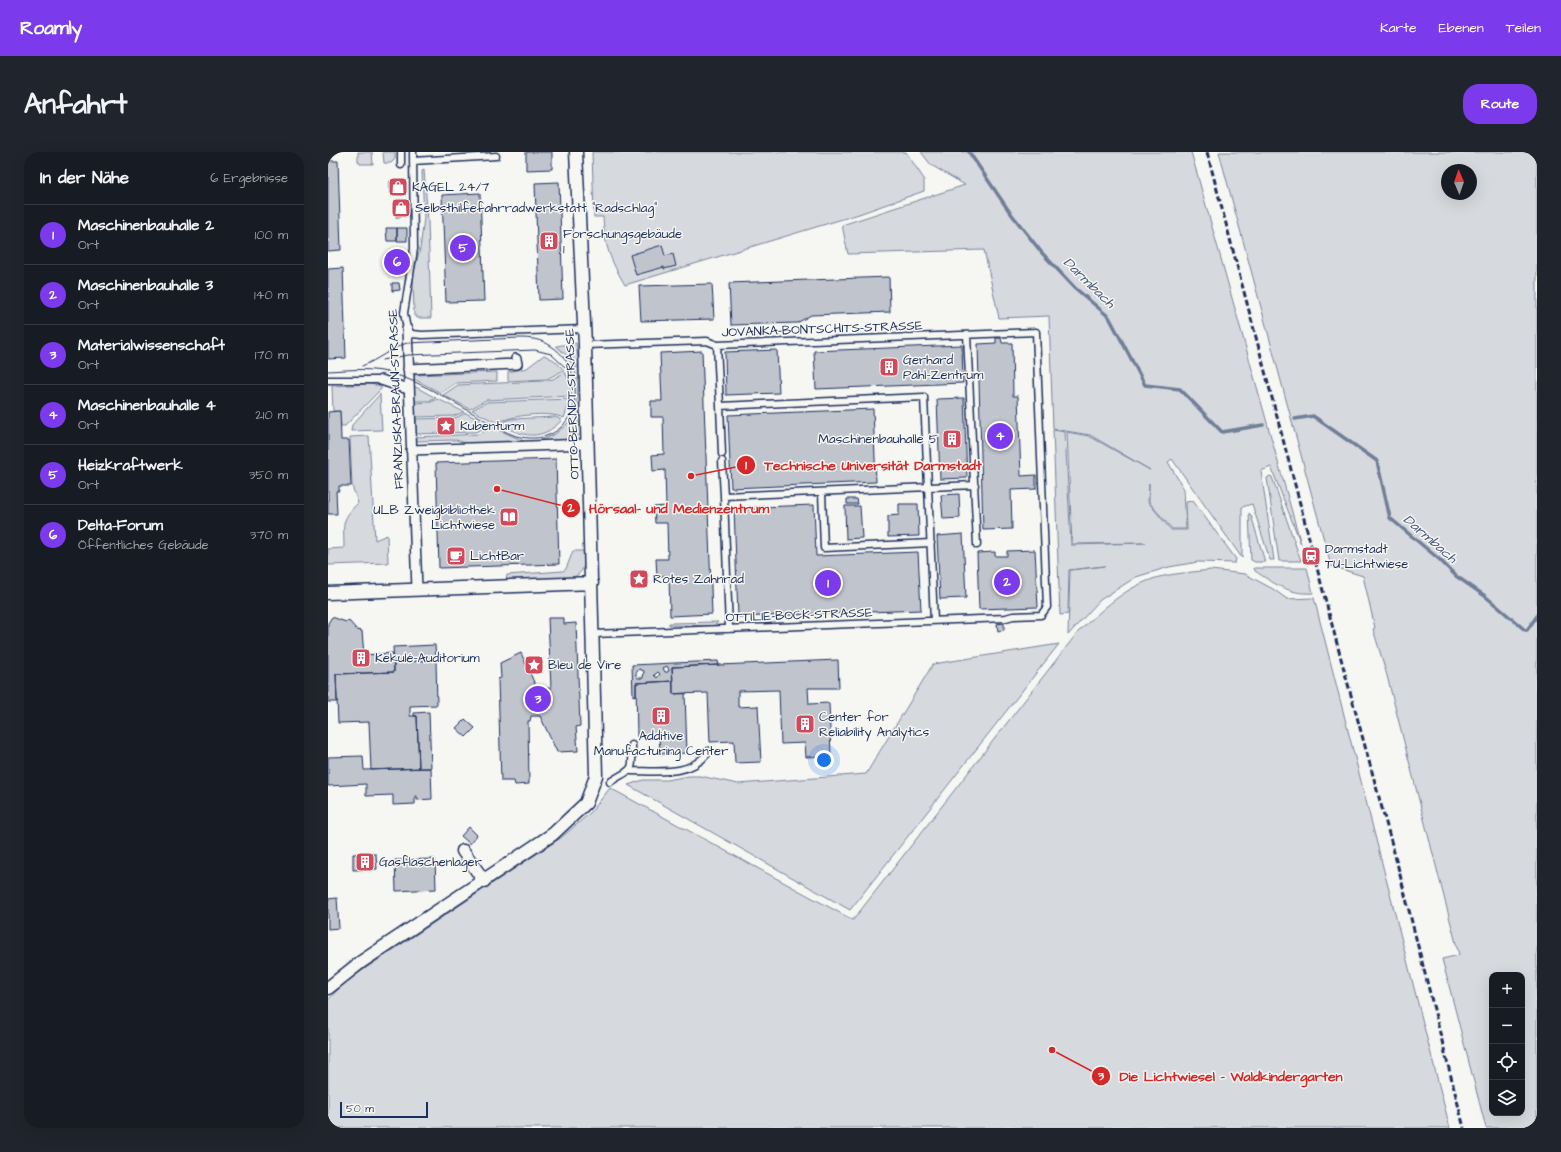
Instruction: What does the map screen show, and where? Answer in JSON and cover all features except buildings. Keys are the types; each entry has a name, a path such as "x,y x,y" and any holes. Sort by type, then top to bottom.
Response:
{"street":[{"name":"OTTO-BERNDT-STRASSE","path":"484,881 566,824 586,803 596,776 594,634 585,345 576,152"},
{"name":"FRANZISKA-BRAUN-STRASSE","path":"407,329 408,390 417,589"},
{"path":"408,369 517,364 516,358"},
{"path":"381,380 408,390"},
{"path":"411,450 588,444"},
{"path":"328,593 592,583"},
{"path":"328,988 361,962 484,881 462,851"}],"lane":[{"path":"401,152 401,165"},
{"name":"FRANZISKA-BRAUN-STRASSE","path":"407,329 405,307 414,249 412,152"},
{"path":"413,161 496,156"},
{"path":"407,329 412,334 422,335 584,329"},
{"name":"JOVANKA-BONTSCHITS-STRASSE","path":"585,345 708,341 717,345 1036,332"},
{"name":"OTTILIE-BOCK-STRASSE","path":"594,634 1006,618 1013,616 1041,615 1046,607 1036,332"},
{"path":"967,334 977,545"},
{"path":"717,345 722,454"},
{"path":"328,380 381,380"},
{"path":"720,406 924,397 934,621"},
{"path":"722,461 729,629"},
{"path":"724,496 975,485"},
{"path":"822,492 824,548 931,543"},
{"path":"630,771 632,767 632,745"},
{"path":"610,782 630,771 686,769 700,763 709,751"}],"shaded area":[{"path":"358,152 372,152 373,164 360,164 358,161"},
{"path":"383,152 395,152 395,159 391,163 384,163"},
{"path":"592,152 906,152 924,179 924,191 859,214 625,285 609,253 605,237 603,217 594,217"},
{"path":"921,152 1191,152 1301,544 1271,467 1261,471 1274,560 1270,560 1252,504 1242,507 1242,558 1172,459 1168,462 1184,489 1186,529 1172,529 1149,502 1149,483 1148,502 1171,530 1187,530 1186,502 1193,501 1236,559 1235,563 1198,562 1169,567 1136,577 1100,600 1068,635 1070,570 1105,566 1069,570 1068,614 1060,615 1053,430 1065,432 1071,545 1146,543 1072,544 1067,432 1089,436 1150,470 1090,435 1053,429 1049,316 999,318 984,250 848,254 842,225 965,185 931,165"},
{"path":"1219,152 1537,152 1537,1128 1486,1128 1442,959 1459,955 1386,672 1373,629 1375,628 1363,576 1331,566"},
{"path":"424,170 428,221 431,318 417,318 417,316 414,316 413,275 420,249 424,218 422,171"},
{"path":"576,343 579,365 573,366 566,355 556,346"},
{"path":"544,355 554,360 564,370 547,379 508,381 508,372 527,368"},
{"path":"579,367 582,424 569,421 575,408 578,395 574,368"},
{"path":"497,372 497,381 456,383 441,393 414,379 414,375"},
{"path":"565,372 570,383 572,396 486,400 470,409 443,395 458,385 542,381 553,379"},
{"path":"370,384 381,386 381,389 345,426 341,426 340,411 333,411 332,386"},
{"path":"414,386 436,398 430,401 415,401"},
{"path":"380,394 382,430 351,431 352,425"},
{"path":"438,399 464,412 454,416 415,417 415,403 431,402"},
{"path":"571,399 564,418 540,414 521,416 497,423 472,410 487,402"},
{"path":"466,413 490,426 475,432 416,434 416,419 455,418"},
{"path":"555,417 562,420 547,432 532,435 516,432 499,424 510,419"},
{"path":"568,423 582,426 582,434 566,440 539,441 555,434"},
{"path":"492,427 524,441 468,444 456,440 417,441 416,437 479,434"},
{"path":"369,436 375,540 387,535 388,563 328,565 328,549 344,548 344,523 348,514 358,503 352,486 350,437"},
{"path":"1270,476 1272,477 1301,561 1279,561 1267,478"},
{"path":"1249,513 1251,515 1265,562 1255,562 1251,560"},
{"path":"573,551 584,551 584,560 580,573 572,578 506,581 507,575 563,571 566,569"},
{"path":"1254,568 1307,568 1313,593 1289,590 1268,580 1255,571"},
{"path":"1211,570 1245,574 1273,589 1287,599 1314,598 1450,1128 328,1128 328,1000 345,982 562,837 591,812 610,788 853,920 1078,632 1116,599 1136,586 1159,577"},
{"path":"718,622 714,626 669,625 669,623"},
{"path":"1059,644 850,910 628,785 643,780 667,780 689,776 700,776 738,784 866,774 933,664"}],"waterway":[{"name":"Darmbach","path":"969,152 1009,211 1042,253 1075,288 1109,317 1145,385 1180,389 1222,432 1263,425"},
{"name":"Darmbach","path":"1295,419 1313,416 1377,461 1390,518 1440,560 1456,576 1485,596 1525,630 1527,630 1537,616"}],"tram line":[{"path":"328,371 378,370 406,378 451,400 499,428 516,436 526,438 543,437 557,431 566,421 573,409 575,395 574,381 570,368 562,355 551,346 539,340 519,338 407,343 362,366"},
{"path":"382,360 408,355 535,350 551,354 565,367"}],"railway":[{"path":"1207,152 1340,655 1397,863 1464,1128"}],"place":[{"name":"KAGEL 24/7","path":"398,187"},
{"name":"Selbsthilfefahrradwerkstatt \"Radschlag\"","path":"401,208"},
{"name":"Forschungsgebäude 1","path":"549,241"},
{"name":"Heizkraftwerk","path":"463,248"},
{"name":"Delta-Forum","path":"397,262"},
{"name":"Gerhard Pahl-Zentrum","path":"889,367"},
{"name":"Kubenturm","path":"446,426"},
{"name":"Maschinenbauhalle 4","path":"1000,436"},
{"name":"Maschinenbauhalle 5","path":"952,439"},
{"name":"Technische Universität Darmstadt","path":"691,476"},
{"name":"Hörsaal- und Medienzentrum","path":"497,489"},
{"name":"ULB Zweigbibliothek Lichtwiese","path":"509,517"},
{"name":"LichtBar","path":"456,556"},
{"name":"Darmstadt TU-Lichtwiese","path":"1311,556"},
{"name":"Rotes Zahnrad","path":"639,579"},
{"name":"Maschinenbauhalle 3","path":"1007,582"},
{"name":"Maschinenbauhalle 2","path":"828,583"},
{"name":"Kekulé-Auditorium","path":"361,658"},
{"name":"Bleu de Vire","path":"534,665"},
{"name":"Materialwissenschaft","path":"538,699"},
{"name":"Additive Manufacturing Center","path":"661,716"},
{"name":"Center for Reliability Analytics","path":"805,724"},
{"name":"Gasflaschenlager","path":"365,862"},
{"name":"Die Lichtwiesel - Waldkindergarten","path":"1052,1050"}]}
